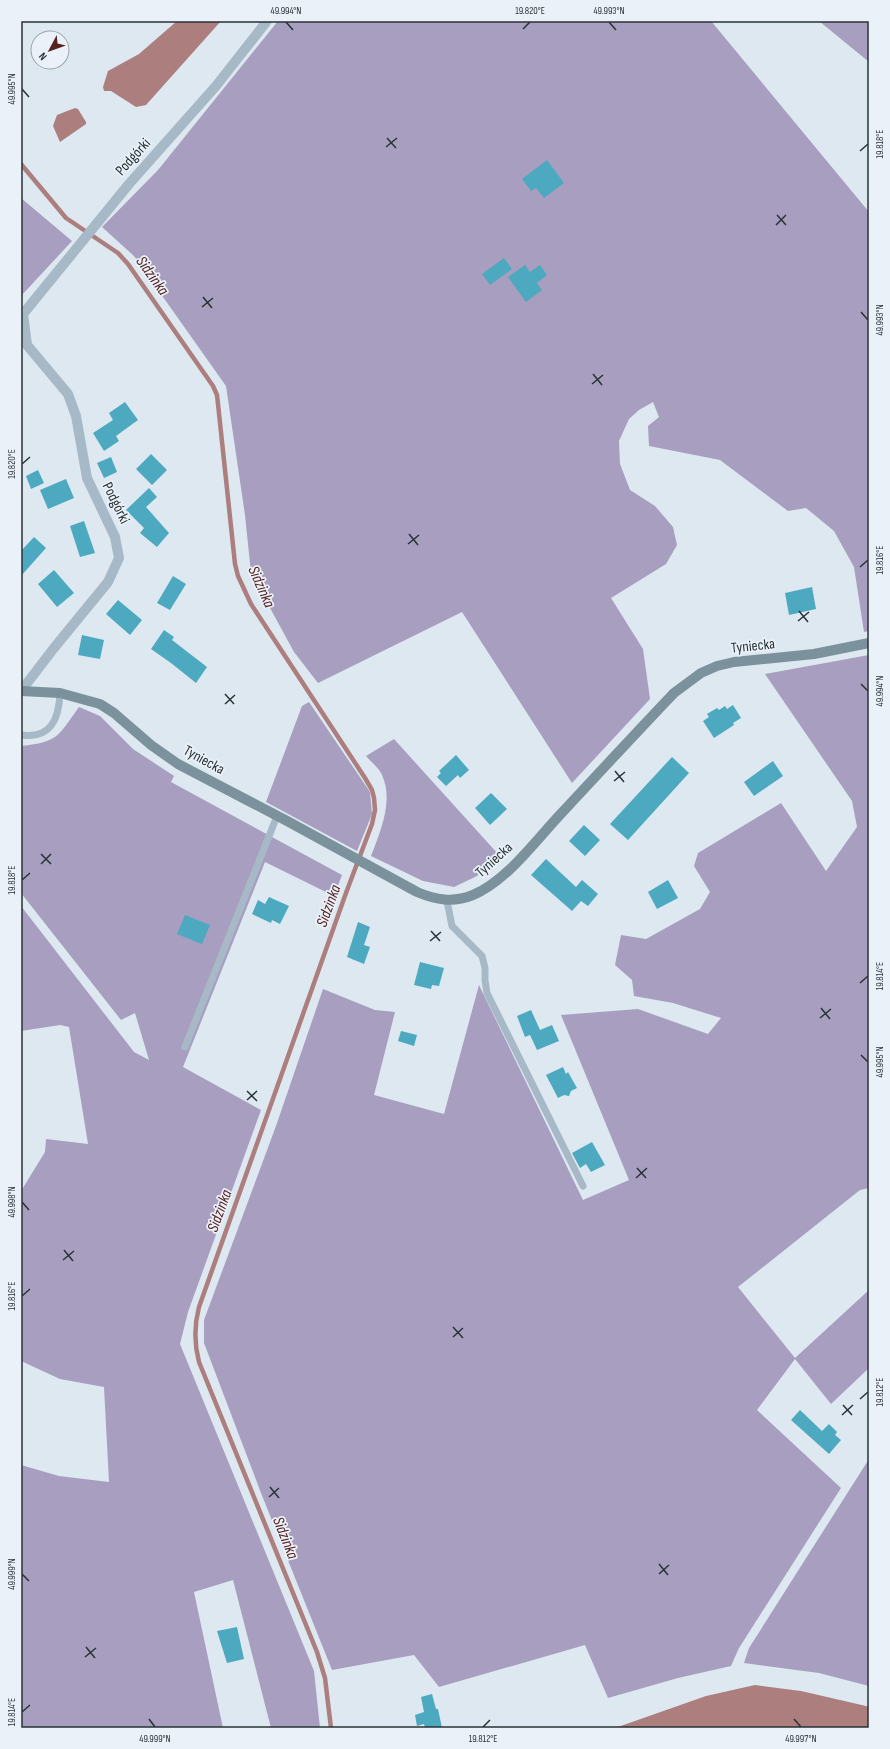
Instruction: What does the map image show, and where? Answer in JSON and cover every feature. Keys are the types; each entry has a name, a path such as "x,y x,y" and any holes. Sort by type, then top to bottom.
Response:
{"street":[{"name":"Podgórki","path":"21,691 108,582 119,558 116,536 87,478 76,416 68,394 27,345 22,314 129,184 216,86 268,21"},
{"name":"Tyniecka","path":"21,691 60,693 100,704 114,713 151,745 178,764 417,892 432,898 447,901 472,895 496,881 538,839 674,693 701,672 734,662 814,654 869,643"}],"lane":[{"path":"21,735 36,736 49,728 57,717 60,693"},
{"path":"185,1047 277,816"},
{"path":"447,901 452,926 482,956 485,968 487,993 583,1186"}],"shaded area":[{"path":"177,21 221,21 146,105 136,107 111,91 104,91 103,87 108,71 139,54"},
{"path":"278,21 711,21 869,212 869,631 864,632 854,567 834,531 806,508 788,511 720,460 649,446 648,426 659,417 653,402 639,410 629,419 619,441 620,464 630,490 655,506 673,527 677,545 666,564 611,598 643,649 650,699 572,783 462,612 318,683 294,652 251,573 245,515 226,386 134,256 102,227 158,170"},
{"path":"819,21 869,21 869,62"},
{"path":"75,108 78,109 86,124 60,142 53,126 57,115"},
{"path":"21,198 72,241 21,296"},
{"path":"869,655 869,1188 860,1190 738,1287 795,1358 869,1290 869,1368 831,1404 795,1359 757,1410 841,1488 739,1648 731,1666 678,1678 608,1698 585,1645 439,1687 414,1655 332,1670 261,1493 204,1343 204,1320 276,1126 323,989 375,1010 395,1012 374,1095 444,1114 479,985 583,1200 629,1180 561,1015 638,1009 708,1034 721,1018 673,1003 634,996 632,980 615,965 621,935 646,939 700,909 710,892 694,866 698,853 781,803 826,871 857,827 852,801 765,674"},
{"path":"309,702 370,792 372,814 357,851 266,802 302,706"},
{"path":"79,707 100,716 133,749 174,776 171,782 342,875 334,896 265,862 183,1067 261,1110 188,1312 180,1344 314,1671 320,1728 271,1728 233,1580 194,1592 223,1728 21,1728 21,1465 59,1476 109,1482 104,1387 60,1379 21,1361 21,1191 45,1152 46,1139 88,1144 69,1027 60,1025 21,1031 21,906 134,1052 149,1060 135,1013 121,1020 21,893 21,746 51,740 61,731"},
{"path":"394,739 498,854 477,876 454,887 423,881 371,856 382,827 387,795 381,772 366,756"},
{"path":"869,1459 869,1686 819,1673 744,1663 749,1648"},
{"path":"755,1685 801,1691 869,1707 869,1728 615,1728 706,1696"}],"building":[{"path":"547,160 564,183 544,198 536,188 531,191 522,179"},
{"path":"504,258 512,269 490,285 482,274"},
{"path":"525,265 530,272 540,265 547,275 537,283 542,290 526,302 508,277"},
{"path":"125,402 138,420 116,436 119,441 104,451 93,433 113,420 109,413"},
{"path":"151,454 167,470 152,485 136,469"},
{"path":"111,457 117,472 104,478 97,463"},
{"path":"38,470 44,483 31,489 26,476"},
{"path":"66,479 74,498 48,509 40,490"},
{"path":"149,488 157,497 146,507 169,533 157,547 140,533 144,528 126,510"},
{"path":"84,521 95,553 80,557 70,526"},
{"path":"34,537 46,548 21,576 21,551"},
{"path":"54,570 74,593 57,607 38,584"},
{"path":"173,576 186,584 170,610 157,603"},
{"path":"812,587 816,609 789,615 785,593"},
{"path":"118,600 142,620 130,635 106,614"},
{"path":"164,630 174,637 172,640 207,667 196,683 151,649"},
{"path":"82,635 104,640 100,659 78,655"},
{"path":"733,705 741,718 733,723 734,725 714,738 703,721 709,717 707,714 717,708 719,710 725,706 727,709"},
{"path":"456,755 469,770 460,778 458,775 446,786 437,777 441,773 439,771"},
{"path":"672,757 689,773 628,840 610,824"},
{"path":"773,761 783,776 754,796 744,782"},
{"path":"491,793 507,809 490,825 475,808"},
{"path":"584,825 600,840 585,856 569,841"},
{"path":"546,859 576,887 582,880 598,894 588,906 581,901 572,911 531,875"},
{"path":"668,880 678,898 657,909 648,892"},
{"path":"269,897 289,906 280,924 272,920 271,923 252,914 258,900 265,904"},
{"path":"185,915 210,925 202,944 177,934"},
{"path":"358,922 370,927 364,945 370,947 364,964 347,957"},
{"path":"420,962 444,968 439,986 432,985 431,989 414,985"},
{"path":"531,1010 540,1030 552,1025 559,1041 537,1050 530,1035 525,1037 517,1016"},
{"path":"401,1031 417,1035 414,1046 398,1041"},
{"path":"563,1067 566,1074 568,1072 577,1088 571,1091 569,1096 564,1095 558,1098 546,1075"},
{"path":"592,1142 605,1165 591,1172 586,1164 580,1168 572,1153"},
{"path":"800,1410 822,1431 829,1424 837,1432 835,1435 841,1440 829,1454 791,1420"},
{"path":"237,1627 244,1659 227,1663 217,1631"},
{"path":"432,1694 436,1709 438,1709 442,1728 425,1728 424,1724 417,1726 415,1715 424,1712 421,1697"}],"waterway":[{"name":"Sidzinka","path":"21,164 66,218 118,253 128,264 213,386 217,395 235,564 238,576 251,604 365,778 372,790 374,798 375,810 372,824 346,893 199,1307 195,1328 195,1341 199,1362 317,1652 325,1678 331,1728"}]}
